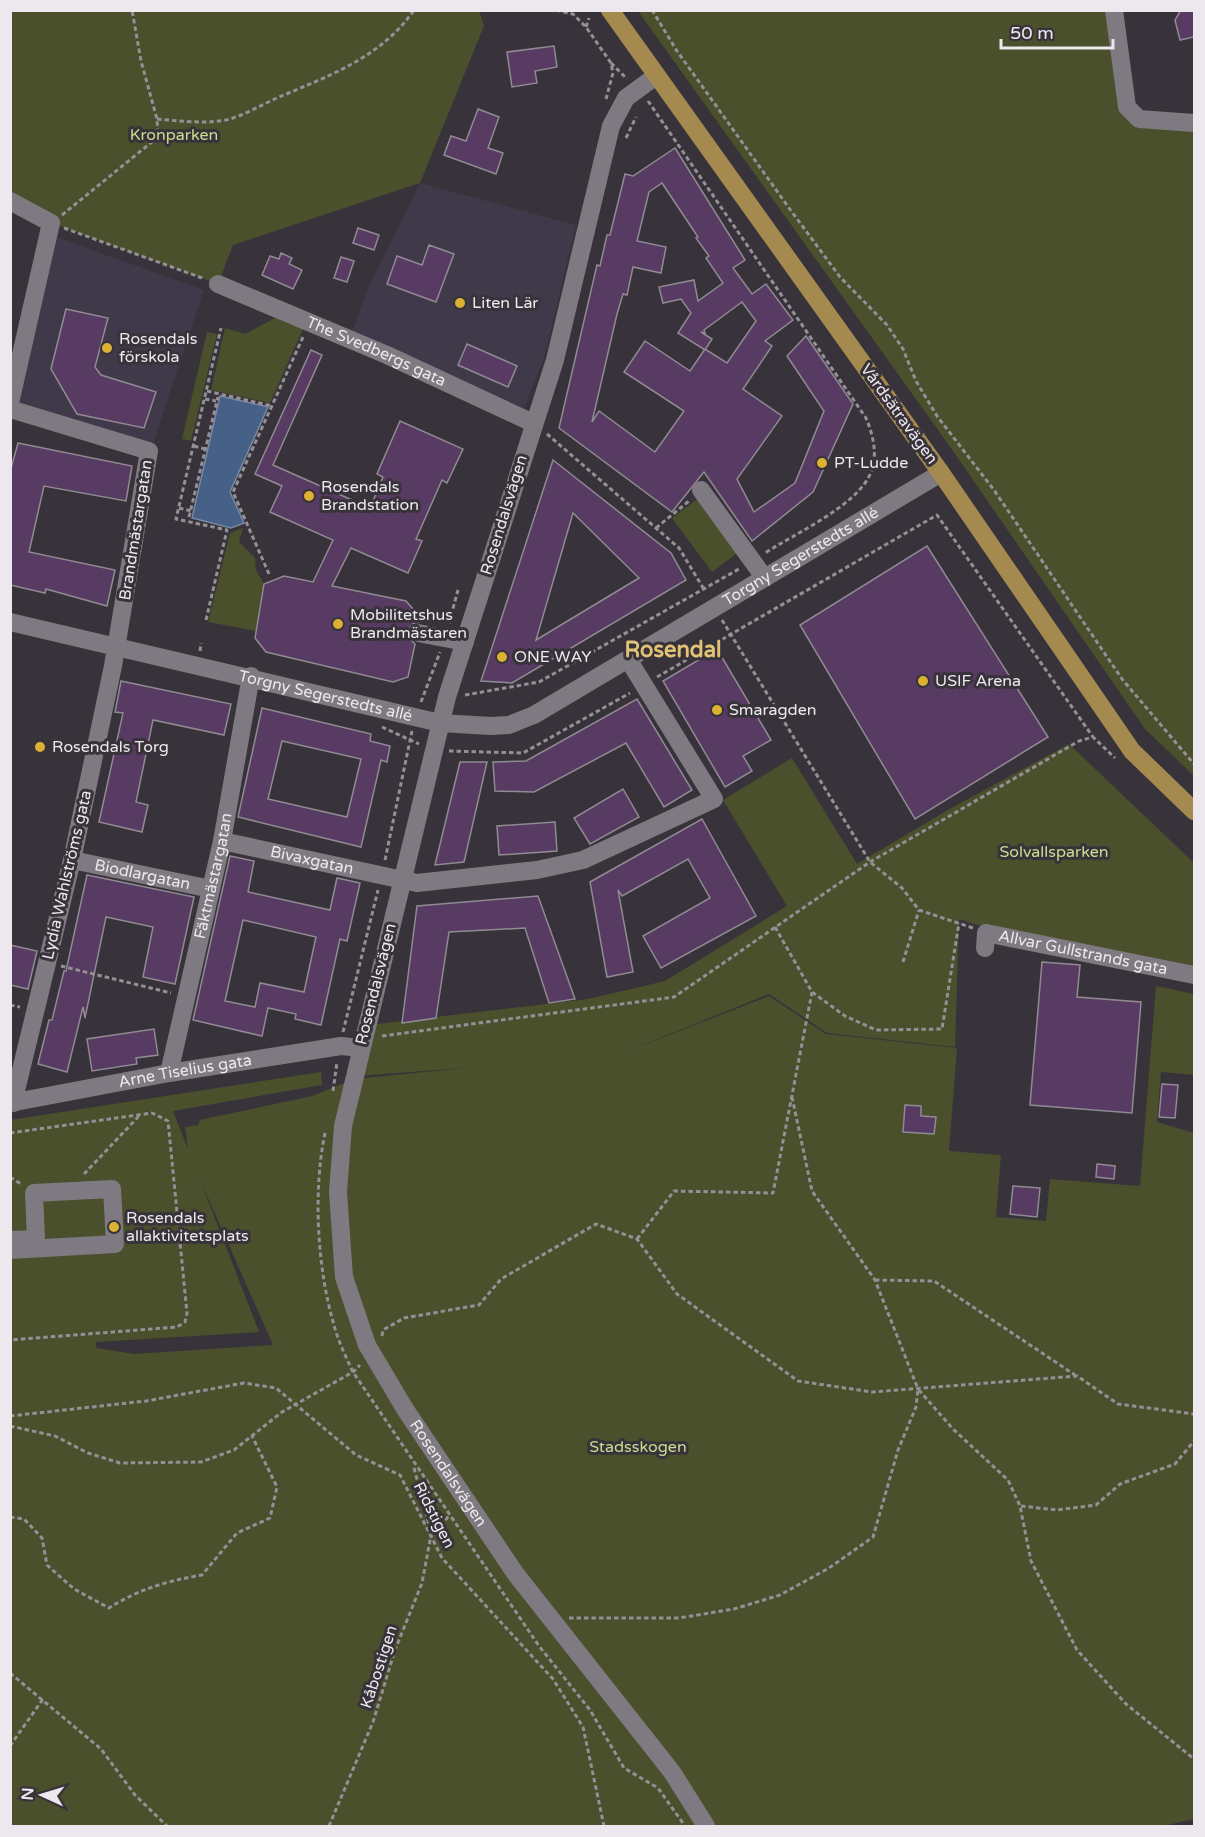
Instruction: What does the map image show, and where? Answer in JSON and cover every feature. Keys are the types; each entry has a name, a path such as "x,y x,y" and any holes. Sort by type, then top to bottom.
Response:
{"main road":[{"name":"Vårdsätravägen","path":"610,10 940,473 1132,751 1194,811"}],"street":[{"path":"1114,10 1127,108 1139,119 1194,123"},
{"name":"Rosendalsvägen","path":"656,76 632,94 611,126 555,360 447,697 343,1126 338,1192 344,1277 371,1352 405,1408 515,1573 672,1772 706,1827"},
{"path":"10,201 51,223 10,403"},
{"name":"The Svedbergs gata","path":"218,284 332,323 533,423"},
{"name":"Brandmästargatan","path":"10,409 149,451 118,646"},
{"name":"Torgny Segerstedts allé","path":"10,622 251,676 440,723 491,726 524,720 940,473"},
{"path":"702,490 764,577"},
{"path":"418,633 465,642"},
{"name":"Lydia Wahlströms gata","path":"12,1103 72,860 118,646"},
{"path":"402,880 417,883 537,870 582,860 714,799 628,659"},
{"name":"Fäktmästargatan","path":"169,1073 222,841 251,676"},
{"name":"Bivaxgatan","path":"222,841 402,880"},
{"name":"Biodlargatan","path":"72,860 211,889"},
{"name":"Allvar Gullstrands gata","path":"985,941 1194,975"},
{"name":"Arne Tiselius gata","path":"12,1103 169,1073 341,1046 361,1048"},
{"path":"10,1240 36,1239 34,1193 112,1189 115,1244 10,1250"}],"path":[{"path":"51,223 158,137 157,119 141,61 132,10"},
{"path":"157,119 199,123 228,119 346,68 399,32 414,10"},
{"path":"332,1099 341,1046 381,876 409,742 421,702 539,682 704,591 839,507 857,491 871,472 873,440 866,418 586,27 573,14 556,10"},
{"path":"652,10 677,51 840,277 887,325 903,349 916,381 937,416 994,490 1122,680 1194,764"},
{"path":"586,27 589,18"},
{"path":"604,106 613,73 611,63"},
{"path":"51,223 218,284"},
{"path":"206,620 227,530 177,519 221,327"},
{"path":"269,574 233,492 306,330"},
{"path":"207,391 272,406"},
{"path":"189,517 217,399 205,399"},
{"path":"533,423 679,548 870,862 902,888 918,910 959,922 985,941"},
{"path":"194,446 206,449"},
{"path":"656,528 702,490"},
{"path":"179,508 191,511"},
{"path":"409,742 445,751 523,753 937,515 1093,737"},
{"path":"380,1036 674,997 870,862 1079,741"},
{"path":"903,962 918,910"},
{"path":"775,927 812,992 845,1016 876,1030 942,1029 959,922"},
{"path":"47,963 187,997"},
{"path":"637,1239 674,1191 773,1193 812,992"},
{"path":"791,1095 812,1191 875,1280 918,1389 953,1429 1008,1480 1020,1506 1032,1561 1077,1650 1126,1704 1194,1760"},
{"path":"68,1191 141,1115"},
{"path":"326,1129 318,1209 324,1278 334,1325 353,1372 539,1646 590,1710 624,1768 658,1788 685,1827"},
{"path":"10,1177 34,1193"},
{"path":"10,1426 55,1436 88,1454 120,1463 201,1462 234,1450 294,1406 353,1372 382,1339 383,1330 404,1318 478,1305 501,1279 596,1224 637,1239 677,1293 798,1381 872,1392 1077,1376"},
{"path":"875,1280 934,1281 1118,1404 1194,1414"},
{"name":"Ridstigen","path":"10,1416 146,1401 244,1383 276,1388 294,1406 317,1420 356,1455 400,1475 442,1558 553,1679 583,1727 604,1827"},
{"path":"539,1646 572,1616 618,1620 679,1618 734,1609 780,1595 829,1568 873,1537 898,1450 915,1407 918,1389"},
{"path":"10,1517 24,1519 42,1538 47,1564 74,1589 109,1608 130,1595 162,1582 202,1575 237,1533 270,1518 277,1486 252,1436"},
{"path":"1020,1506 1057,1510 1096,1505 1120,1484 1175,1464 1194,1441"},
{"path":"413,1463 431,1535"},
{"path":"431,1535 449,1516"},
{"name":"Kåbostigen","path":"329,1827 374,1722 395,1650 422,1583 431,1535"},
{"path":"10,1673 101,1749 135,1795 167,1827"},
{"path":"10,1746 43,1699"}],"shaded area":[{"name":"Liten Lär","path":"420,183 576,225 545,354 521,416 350,339 370,283"},
{"name":"Rosendals förskola","path":"56,237 204,290 152,447 15,406"}],"green space":[{"name":"Kronparken","path":"479,10 484,26 420,183 233,245 218,284 51,223 11,201 10,11"},
{"path":"638,11 1114,11 1127,108 1194,123 1194,776 1145,729 953,451"},
{"path":"275,318 303,329 270,403 211,390 225,328 245,334"},
{"path":"207,332 217,334 191,441 182,439"},
{"path":"700,497 740,551 712,572 672,518"},
{"path":"243,528 239,542 255,558 256,570 264,584 256,631 208,622 230,533"},
{"name":"Stadsskogen","path":"1069,744 1194,863 1194,967 999,932 959,919 955,1047 827,1033 769,994 623,1053 769,996 826,1034 957,1048 949,1151 1001,1155 996,1217 1046,1221 1050,1179 1140,1186 1156,986 1194,994 1194,1075 1161,1072 1157,1122 1194,1133 1194,1819 1163,1826 11,1826 10,1120 321,1072 322,1085 173,1111 188,1149 185,1127 198,1125 200,1120 312,1096 354,1079 465,1068 356,1076 368,1025 588,999 665,981 787,906 723,800 792,758 857,864 946,811","holes":["201,1182 273,1345 134,1354 96,1348 96,1342 259,1332"]}],"water":[{"path":"220,396 268,407 230,492 244,523 231,528 192,518"}],"building":[{"path":"1181,10 1194,10 1194,37 1180,40 1175,20"},
{"path":"554,46 557,67 535,71 537,83 512,87 507,52"},
{"path":"478,109 499,117 488,148 503,153 496,174 444,155 451,136 466,141"},
{"path":"675,148 745,260 733,268 752,294 766,284 793,320 765,341 772,346 743,389 782,416 737,479 754,512 795,483 824,411 787,356 806,336 853,404 813,492 752,541 704,472 672,512 559,428 597,265 600,266 607,235 610,235 625,174 633,176","holes":["662,183 698,237 696,238 709,256 706,258 723,283 698,301 694,280 659,287 663,303 681,299 691,313 678,333 705,350 690,371 645,341 624,372 684,411 655,452 599,411 592,422 617,314 623,294 627,295 633,267 661,273 666,247 637,241 649,192","742,302 756,321 727,363 705,349 712,339 701,332 705,333 704,330"]},
{"path":"358,228 379,235 374,250 353,243"},
{"path":"429,245 454,254 436,302 387,284 397,256 422,265"},
{"path":"281,253 292,258 289,264 302,270 293,289 262,275 270,256 279,259"},
{"path":"341,257 354,261 347,282 334,278"},
{"name":"Rosendals förskola","path":"66,309 108,318 95,367 101,375 156,392 144,428 77,414 51,369"},
{"path":"467,344 517,366 508,387 458,365"},
{"path":"311,350 322,355 273,465 370,508 383,477 377,474 400,421 463,449 447,483 442,480 416,539 422,541 408,573 351,548 332,586 406,601 421,618 420,622 414,623 407,630 408,637 415,644 408,677 393,682 266,652 255,638 264,584 284,576 313,582 333,540 270,512 282,486 255,474"},
{"path":"18,443 132,466 126,501 44,486 29,552 115,570 107,606 46,589 45,593 10,585 10,472"},
{"path":"553,460 671,553 686,580 512,683 481,681","holes":["573,513 639,578 536,640"]},
{"name":"USIF Arena","path":"927,546 1048,737 915,819 800,625"},
{"name":"Smaragden","path":"717,649 771,740 743,756 752,771 725,787 663,681"},
{"path":"121,681 231,704 224,735 153,720 136,802 148,805 142,832 99,822 123,713 115,712"},
{"path":"637,699 692,790 664,807 626,743 534,792 495,791 493,762 526,761"},
{"path":"262,708 371,734 370,741 390,746 387,762 381,760 361,847 238,817","holes":["282,741 361,759 347,817 268,799"]},
{"path":"460,762 487,762 464,862 435,865"},
{"path":"623,789 639,817 590,844 574,818"},
{"path":"702,819 756,916 661,968 643,936 710,898 688,859 622,896 618,890 633,972 607,977 590,882"},
{"path":"555,822 557,851 499,855 497,826"},
{"path":"230,856 254,861 248,892 330,910 337,878 360,883 347,941 340,939 321,1025 295,1019 296,1014 268,1008 262,1036 193,1020","holes":["243,920 316,937 304,992 260,983 255,1007 225,1001"]},
{"path":"87,875 194,897 175,984 143,977 153,927 106,917 85,1018 83,1007 67,1072 38,1064 49,1020 52,1020 64,971 66,971"},
{"path":"538,896 575,999 549,1003 525,928 449,932 436,1018 402,1023 417,906"},
{"path":"10,945 37,951 28,989 10,985"},
{"path":"1042,962 1080,965 1077,997 1141,1002 1132,1113 1030,1105"},
{"path":"154,1029 158,1055 136,1058 137,1064 92,1071 87,1039"},
{"path":"1162,1084 1178,1085 1175,1118 1159,1117"},
{"path":"905,1105 921,1106 921,1116 936,1117 934,1134 903,1132"},
{"path":"1097,1164 1115,1166 1114,1179 1096,1177"},
{"path":"1013,1186 1040,1188 1037,1217 1010,1214"}],"place":[{"name":"Liten Lär","path":"460,303"},
{"name":"Rosendals förskola","path":"107,348"},
{"name":"PT-Ludde","path":"822,463"},
{"name":"Rosendals Brandstation","path":"309,496"},
{"name":"Mobilitetshus Brandmästaren","path":"338,624"},
{"name":"ONE WAY","path":"502,657"},
{"name":"USIF Arena","path":"923,681"},
{"name":"Smaragden","path":"717,710"},
{"name":"Rosendals Torg","path":"40,747"},
{"name":"Rosendals allaktivitetsplats","path":"114,1227"}],"district":[{"name":"Rosendal","path":"673,650"}],"park label":[{"name":"Solvallsparken","path":"1054,852"}]}
